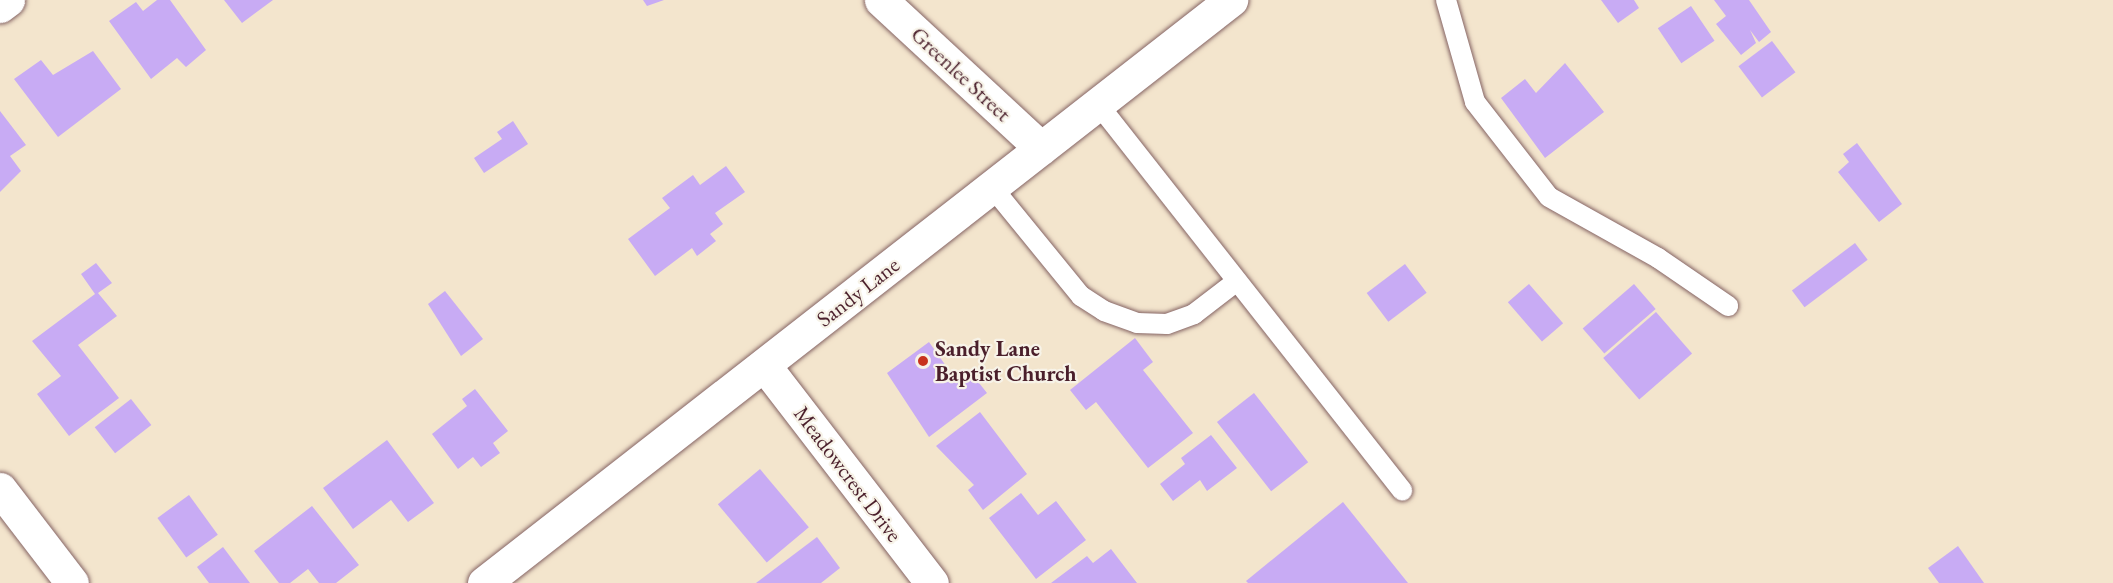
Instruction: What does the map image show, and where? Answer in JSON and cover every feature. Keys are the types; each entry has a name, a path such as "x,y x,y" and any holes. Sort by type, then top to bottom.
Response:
{"street":[{"path":"0,6 8,0"},
{"name":"Greenlee Street","path":"881,0 1041,148"},
{"name":"Sandy Lane","path":"484,583 1231,0"},
{"name":"Meadowcrest Drive","path":"764,365 932,583"},
{"path":"0,489 72,583"}],"lane":[{"path":"1446,0 1476,102 1549,197 1658,258 1728,306"},
{"path":"1098,104 1402,491"},
{"path":"992,187 1081,296 1104,311 1137,323 1167,324 1194,314 1237,281"}],"building":[{"path":"157,0 170,0 206,50 186,67 177,58 151,79 109,21 136,2 143,11"},
{"path":"224,0 273,0 242,23"},
{"path":"643,0 664,0 647,6"},
{"path":"1601,0 1634,0 1639,8 1618,23"},
{"path":"1714,0 1749,0 1771,32 1759,42 1750,30 1756,43 1741,55 1716,24 1726,16"},
{"path":"1691,6 1714,41 1681,63 1658,28"},
{"path":"1772,41 1795,72 1762,97 1738,66"},
{"path":"93,51 121,89 58,137 14,79 41,60 53,75"},
{"path":"1565,63 1604,112 1545,158 1501,98 1525,79 1536,93"},
{"path":"0,111 26,145 10,156 21,171 0,192"},
{"path":"513,121 528,144 484,173 474,158 502,139 497,132"},
{"path":"1857,143 1902,204 1879,222 1838,172 1849,162 1843,154"},
{"path":"726,166 745,192 715,213 723,224 710,234 716,241 697,256 692,248 655,276 628,239 670,208 662,198 693,175 700,185"},
{"path":"1855,243 1868,260 1805,307 1792,291"},
{"path":"96,263 112,283 98,293 117,316 78,345 119,398 69,436 37,394 61,376 32,341 95,294 81,274"},
{"path":"1405,264 1427,293 1388,322 1367,293"},
{"path":"1529,284 1563,323 1542,342 1508,302"},
{"path":"1634,284 1656,309 1604,354 1583,329"},
{"path":"445,291 483,339 461,356 428,304"},
{"path":"1656,312 1692,354 1639,399 1603,358"},
{"path":"1135,338 1153,362 1143,370 1193,433 1148,468 1096,402 1086,410 1070,390"},
{"path":"929,342 951,373 958,377 968,369 987,393 929,437 887,373"},
{"path":"475,389 508,431 493,443 500,453 481,467 473,457 458,469 432,434 467,406 462,399"},
{"path":"1254,393 1308,462 1271,491 1217,422"},
{"path":"131,399 151,425 115,453 95,427"},
{"path":"980,412 1027,474 983,510 968,490 974,485 936,446"},
{"path":"1211,435 1237,468 1207,491 1200,480 1173,501 1160,484 1185,464 1181,458"},
{"path":"387,440 434,503 408,522 391,500 353,529 323,488"},
{"path":"760,469 809,527 767,563 718,504"},
{"path":"1021,493 1038,515 1056,501 1086,540 1036,579 989,518"},
{"path":"189,495 218,535 186,558 157,518"},
{"path":"1343,502 1408,583 1248,583 1246,581"},
{"path":"312,506 359,565 336,583 319,583 308,569 290,583 279,583 254,551"},
{"path":"817,537 840,568 821,583 756,583"},
{"path":"1958,546 1984,583 1939,583 1928,568"},
{"path":"223,547 250,583 209,583 197,567"},
{"path":"1111,549 1137,583 1051,583 1087,556 1093,563"}],"place":[{"name":"Sandy Lane Baptist Church","path":"923,361"}]}
